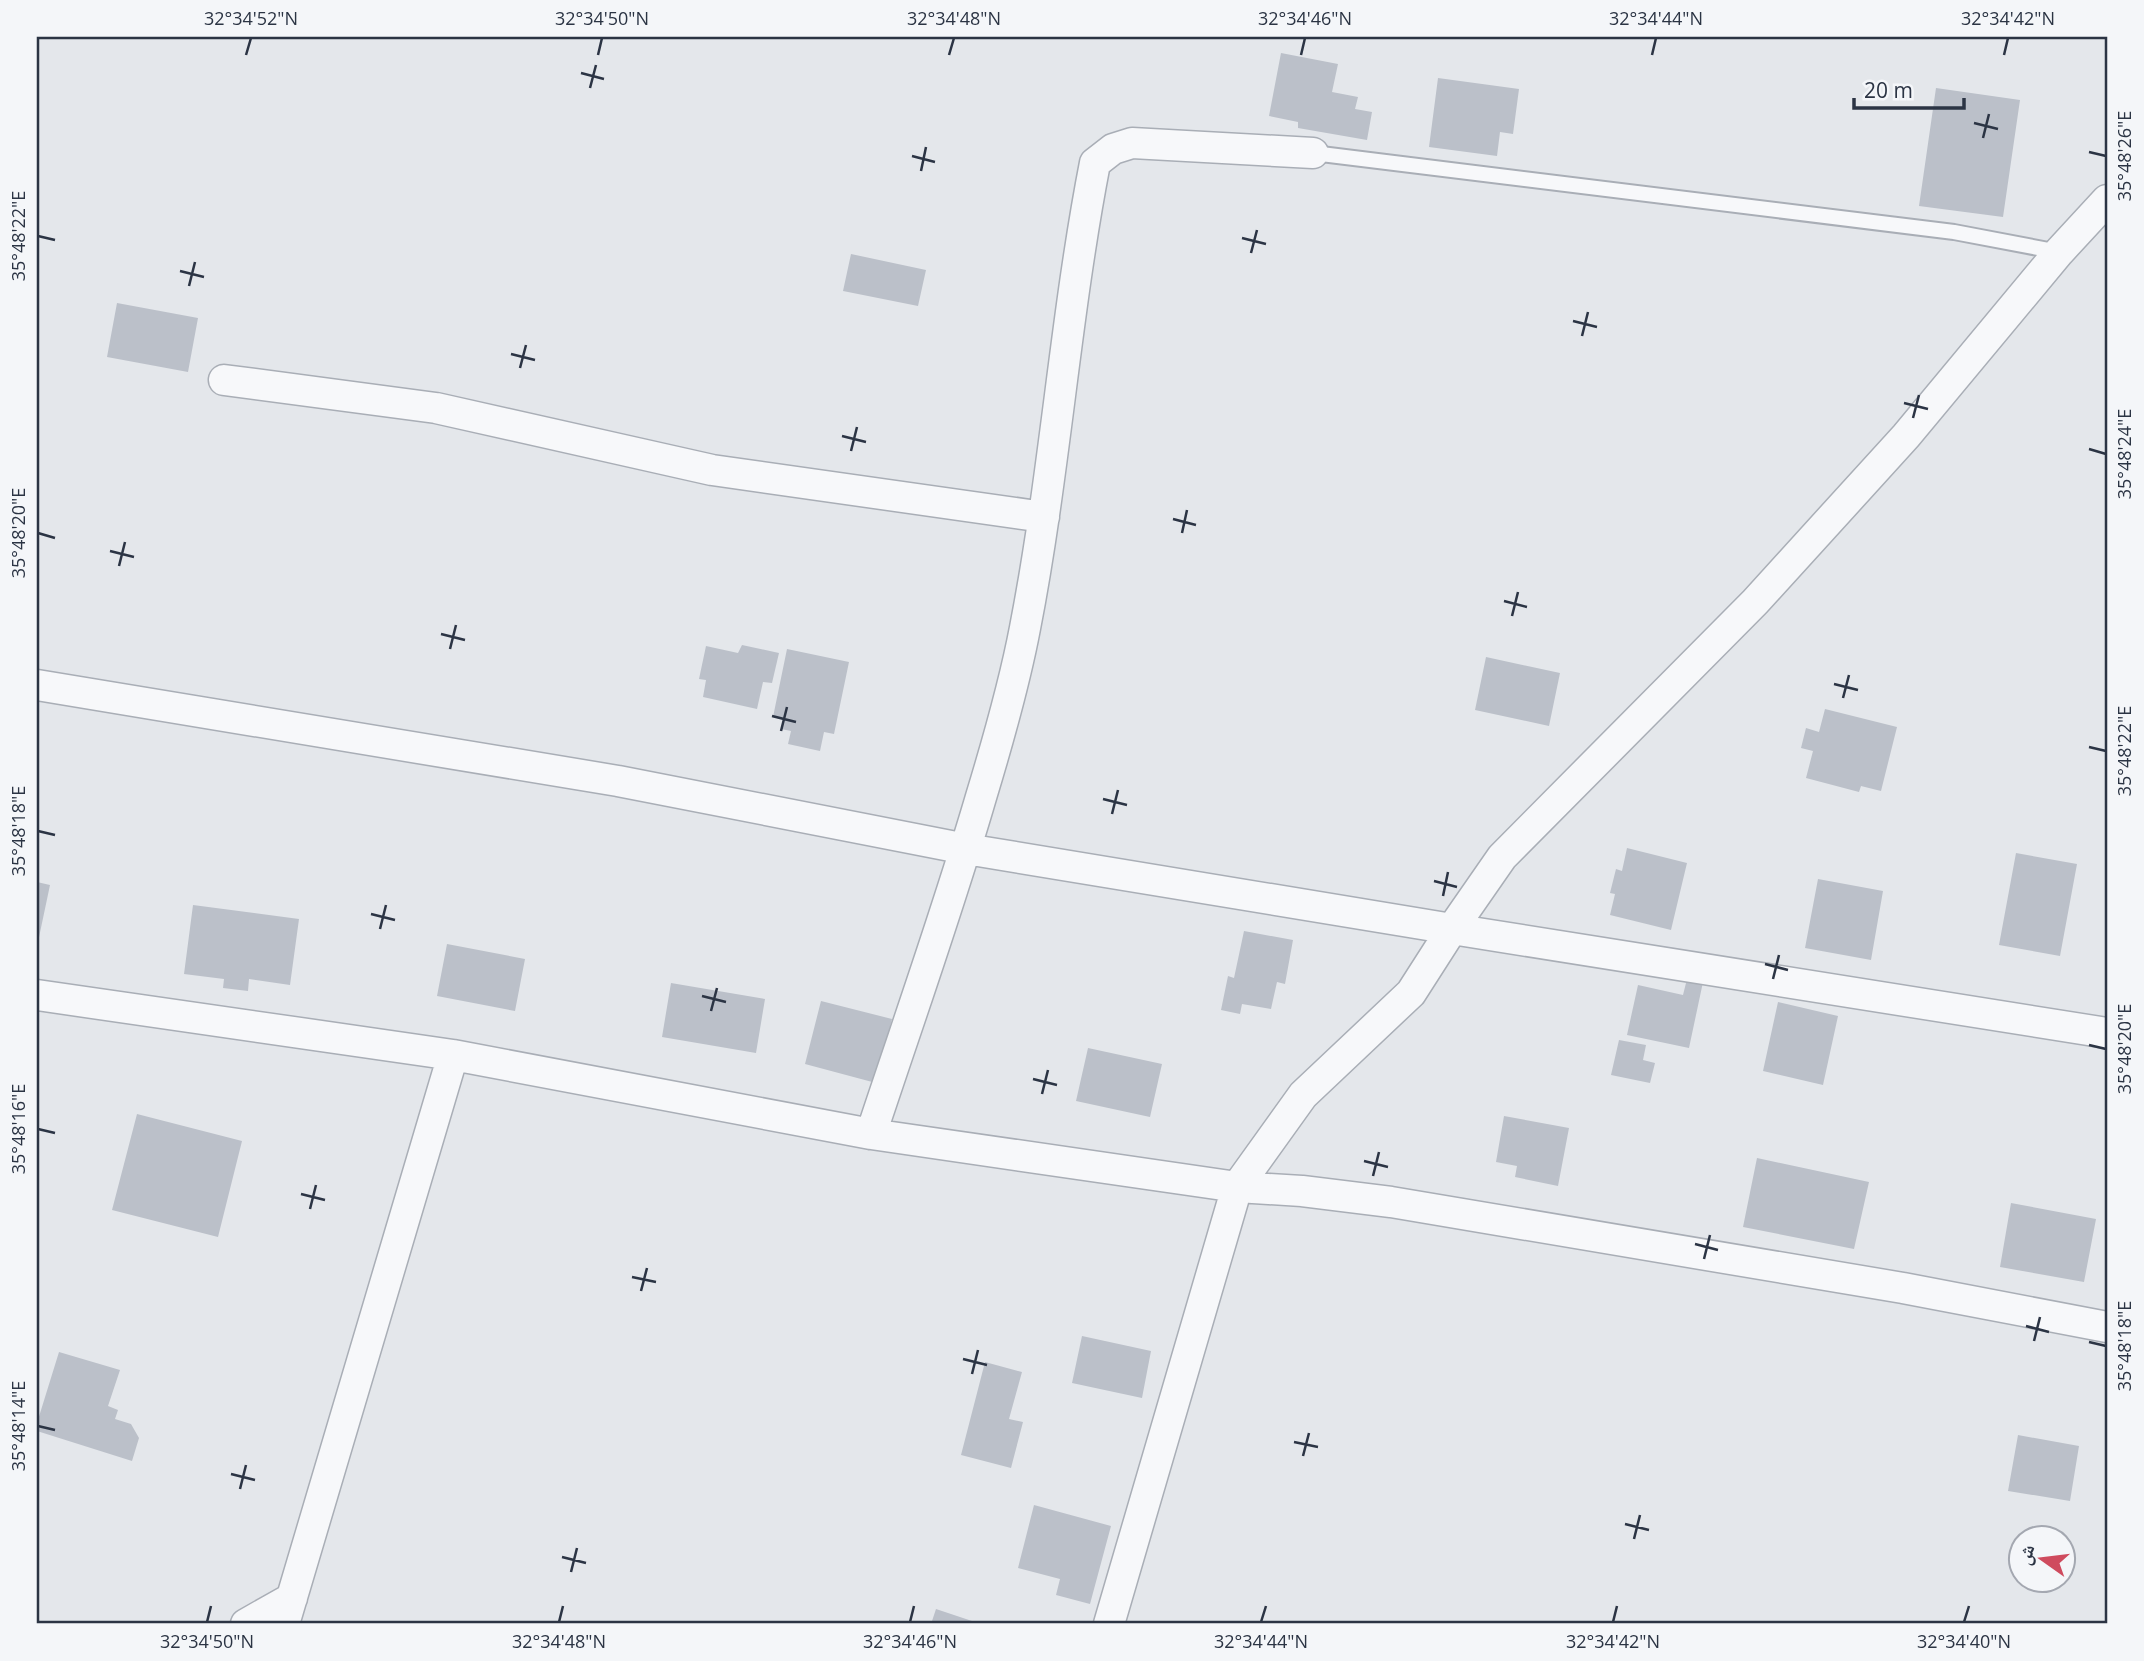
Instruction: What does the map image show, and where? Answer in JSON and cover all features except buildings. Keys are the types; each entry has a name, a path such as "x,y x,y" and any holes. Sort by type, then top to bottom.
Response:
{"street":[{"path":"871,1134 966,849 1007,711 1025,630 1044,517 1084,222 1095,163 1113,149 1132,143 1313,153"},
{"path":"1109,1624 1237,1187 1303,1095 1411,993 1502,857 1755,602 1906,436 2059,252 2107,200"},
{"path":"224,380 436,408 712,470 1044,517"},
{"path":"37,685 618,782 966,849 2107,1033"},
{"path":"37,995 453,1055 871,1134 1237,1187 1302,1191 1391,1202 1903,1288 2107,1327"},
{"path":"246,1624 288,1611 453,1055"}],"lane":[{"path":"1313,153 1954,232 2059,252"}]}
